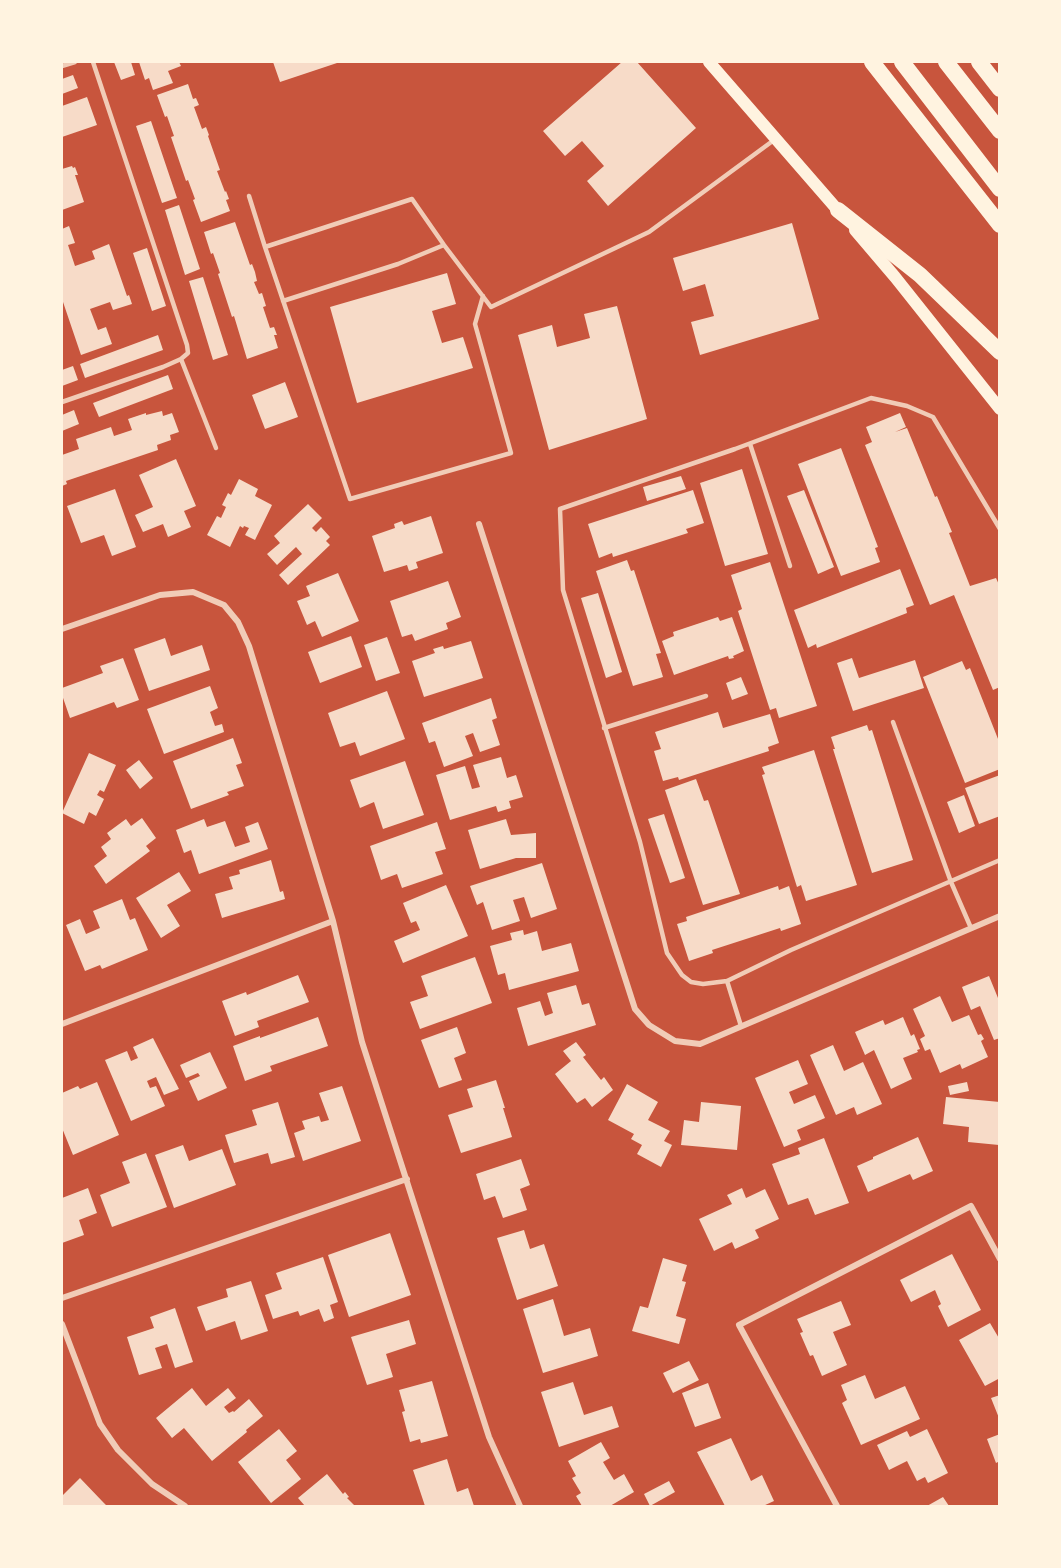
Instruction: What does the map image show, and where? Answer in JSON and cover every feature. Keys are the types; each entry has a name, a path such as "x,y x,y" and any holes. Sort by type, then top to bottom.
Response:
{"highway":[{"path":"872,62 999,225"},
{"path":"902,62 999,189"},
{"path":"946,62 999,131"},
{"path":"979,62 999,89"},
{"path":"838,210 920,274 999,352"}],"main road":[{"path":"709,62 895,277 999,409"}],"street":[{"path":"479,524 635,1009 650,1025 675,1041 700,1044 999,916"},
{"path":"62,629 160,594 193,592 224,605 238,622 249,646 333,921 362,1042 489,1437 520,1506"},
{"path":"62,1024 333,921"},
{"path":"62,1298 407,1179"},
{"path":"837,1506 739,1325 971,1206 999,1259"},
{"path":"62,1324 100,1424 118,1450 152,1484 185,1506"}],"lane":[{"path":"62,66 75,62"},
{"path":"62,402 164,367 188,353 93,62"},
{"path":"266,247 412,199 491,307 649,232 776,138"},
{"path":"249,196 350,499 511,453 475,324 483,296"},
{"path":"284,301 398,264 444,245"},
{"path":"181,359 216,448"},
{"path":"999,529 933,417 907,406 871,398 750,444 560,508 562,590 640,842 667,953 682,975 691,982 703,984 727,981 791,950 999,860"},
{"path":"750,444 790,566"},
{"path":"604,728 706,696"},
{"path":"893,722 951,882 971,928"},
{"path":"727,981 741,1026"}],"building":[{"path":"114,62 131,62 135,75 121,80"},
{"path":"139,62 179,62 181,66 168,71 173,83 153,90 149,78 145,80"},
{"path":"273,62 340,62 280,82"},
{"path":"622,62 637,62 696,128 608,206 587,181 604,166 582,141 565,156 543,131"},
{"path":"73,75 78,88 62,94 62,79"},
{"path":"188,84 193,99 196,98 199,105 194,107 202,129 206,127 220,170 217,171 229,199 226,200 230,211 201,222 193,200 195,199 188,180 186,181 171,137 174,136 157,95"},
{"path":"87,97 97,125 62,137 62,106"},
{"path":"151,121 177,198 162,203 136,126"},
{"path":"75,167 78,175 75,175 84,202 62,210 62,169"},
{"path":"179,205 200,269 185,275 165,210"},
{"path":"235,222 250,265 252,264 255,272 257,281 254,282 259,294 262,293 266,306 263,307 270,328 274,327 277,335 274,335 278,348 247,359 218,274 220,273 204,232"},
{"path":"792,223 819,319 700,355 691,322 714,316 705,284 683,291 673,258"},
{"path":"69,226 75,243 68,245 75,266 95,259 92,251 109,244 127,296 129,295 132,304 113,310 110,302 90,309 98,330 106,327 112,344 81,355 62,299 62,229"},
{"path":"147,248 166,306 152,311 133,253"},
{"path":"447,273 456,304 432,311 442,343 463,337 473,368 357,403 330,307"},
{"path":"203,277 228,355 213,360 189,281"},
{"path":"617,306 647,419 549,450 518,335 552,325 557,347 590,338 584,314"},
{"path":"158,335 163,350 85,378 80,364"},
{"path":"73,366 78,380 62,386 62,370"},
{"path":"168,375 173,389 99,417 93,403"},
{"path":"285,382 298,417 265,429 252,395"},
{"path":"74,410 79,424 62,431 62,415"},
{"path":"162,411 163,416 172,413 179,432 170,435 171,440 157,445 158,450 66,481 67,484 62,486 62,455 79,449 76,439 111,427 114,436 132,430 128,419"},
{"path":"900,413 906,427 895,432 907,428 952,532 949,533 970,586 996,578 1000,587 1000,687 993,690 954,595 930,605 865,445 872,442 866,427"},
{"path":"841,448 878,547 875,548 880,562 841,576 798,464"},
{"path":"176,459 196,506 184,511 191,527 168,537 163,524 143,532 135,515 153,507 139,475"},
{"path":"742,469 768,554 725,566 700,483"},
{"path":"681,476 686,489 647,501 643,487"},
{"path":"239,479 258,489 255,496 272,505 255,540 245,535 249,528 240,526 230,547 207,535 217,516 221,518 226,507 222,505 228,493 231,495"},
{"path":"115,489 136,547 112,556 104,535 81,543 67,506"},
{"path":"693,490 704,523 686,529 688,533 613,557 612,553 599,558 588,524"},
{"path":"804,490 834,567 818,574 787,496"},
{"path":"308,504 322,518 312,528 316,532 321,527 330,537 326,541 330,545 288,585 279,575 302,554 296,547 277,565 267,554 280,543 274,536"},
{"path":"431,516 443,553 416,562 418,568 409,571 407,565 384,572 372,536 395,528 394,524 402,521 404,525"},
{"path":"627,560 631,571 634,570 661,653 656,654 663,677 633,686 596,571"},
{"path":"770,562 817,706 779,718 776,708 770,710 738,611 742,609 731,575"},
{"path":"900,569 914,605 906,608 907,613 817,648 816,644 808,648 794,610"},
{"path":"338,573 359,621 322,637 315,621 307,625 297,601 310,596 306,586"},
{"path":"448,581 461,617 446,623 448,629 415,641 412,634 402,637 390,601"},
{"path":"598,593 622,672 606,678 581,598"},
{"path":"718,617 720,621 732,617 744,651 733,656 734,658 729,659 728,656 674,675 662,641 674,636 673,632"},
{"path":"351,636 362,667 320,683 308,652"},
{"path":"387,637 400,673 376,681 364,645"},
{"path":"165,638 171,656 202,645 210,670 149,691 134,649"},
{"path":"471,641 483,678 424,697 412,661 435,653 433,649 443,646 444,649"},
{"path":"123,658 139,700 117,708 114,702 70,718 62,695 62,688 103,673 100,666"},
{"path":"852,658 859,678 915,660 924,688 853,711 837,663"},
{"path":"962,661 966,670 970,668 1000,744 1000,769 965,783 923,677"},
{"path":"741,677 748,694 732,700 726,683"},
{"path":"210,686 218,708 210,712 215,726 222,724 224,732 164,754 147,709"},
{"path":"387,691 405,739 360,756 355,742 340,747 328,713"},
{"path":"491,698 497,718 492,720 500,745 480,752 473,733 465,736 473,756 444,767 435,741 429,743 422,723"},
{"path":"718,712 723,728 770,714 779,743 768,747 769,751 679,780 678,777 663,781 654,751 661,749 655,732"},
{"path":"867,725 869,731 872,730 913,860 872,873 831,737"},
{"path":"233,738 242,763 236,765 244,786 227,792 229,795 191,809 173,761"},
{"path":"814,750 857,885 806,901 801,885 797,887 762,775 765,774 762,767"},
{"path":"89,753 116,765 104,792 100,790 97,795 104,799 96,816 89,812 84,824 62,813"},
{"path":"501,757 507,778 516,775 523,797 509,801 511,808 498,812 496,806 450,820 436,775 465,766 472,789 480,787 473,765"},
{"path":"139,760 153,778 140,789 126,770"},
{"path":"405,761 424,815 383,829 374,802 360,808 350,780"},
{"path":"1000,775 1000,816 979,824 965,788"},
{"path":"696,779 704,801 708,800 740,894 703,905 665,790"},
{"path":"964,795 975,826 959,833 947,802"},
{"path":"664,814 685,878 670,883 648,819"},
{"path":"142,818 156,838 146,846 150,851 106,884 94,866 107,856 101,847 111,839 107,833 126,819 131,826"},
{"path":"204,819 207,827 225,821 235,847 250,842 245,827 258,822 268,849 199,874 191,850 184,853 176,830"},
{"path":"506,819 511,835 536,833 536,858 516,858 480,869 468,830"},
{"path":"437,822 446,849 435,852 443,874 402,888 397,874 381,880 370,846"},
{"path":"271,860 280,892 283,891 285,899 222,918 215,894 233,889 229,877 240,874 239,870"},
{"path":"542,863 557,909 531,918 524,897 513,900 520,921 492,930 483,902 477,905 470,886"},
{"path":"179,872 191,891 167,905 180,926 161,938 136,898"},
{"path":"446,885 468,936 403,963 394,941 420,930 416,921 411,923 403,903"},
{"path":"778,886 779,890 789,886 801,924 781,931 780,928 712,950 713,953 689,961 677,924 687,921 686,917"},
{"path":"122,899 130,920 135,918 148,950 102,969 100,965 85,971 66,925 80,919 86,934 100,928 93,911"},
{"path":"523,930 524,935 537,931 542,951 571,943 579,971 509,990 505,973 498,975 490,946 512,940 510,933"},
{"path":"475,957 492,1003 420,1029 410,1002 428,996 421,976"},
{"path":"298,975 309,1002 257,1021 259,1027 235,1036 222,1001 246,992 247,995"},
{"path":"989,976 998,998 1000,997 1000,1038 994,1040 980,1006 971,1010 962,987"},
{"path":"576,985 582,1005 589,1003 596,1025 528,1046 517,1008 540,1001 545,1016 553,1013 547,993"},
{"path":"940,996 952,1022 969,1015 978,1035 981,1034 984,1039 981,1041 988,1057 962,1069 960,1064 940,1073 930,1049 925,1051 920,1039 925,1036 913,1009"},
{"path":"318,1017 328,1046 270,1066 272,1071 245,1081 233,1046"},
{"path":"903,1017 911,1036 914,1034 920,1049 903,1058 912,1079 891,1089 874,1050 865,1055 855,1032 883,1020 885,1025"},
{"path":"457,1027 466,1053 454,1058 462,1080 439,1088 421,1040"},
{"path":"153,1038 179,1089 164,1095 156,1077 147,1081 150,1088 156,1086 165,1106 131,1121 105,1060 127,1051 131,1061 138,1058 133,1047"},
{"path":"576,1042 586,1055 583,1057 601,1080 604,1077 613,1090 592,1107 585,1098 577,1103 555,1074 571,1061 563,1051"},
{"path":"833,1045 844,1071 863,1062 882,1104 857,1115 854,1107 836,1115 810,1055"},
{"path":"210,1052 227,1088 198,1101 189,1081 200,1076 198,1073 186,1078 180,1065"},
{"path":"798,1060 808,1084 789,1092 794,1104 815,1095 825,1118 797,1130 801,1140 784,1147 755,1078"},
{"path":"496,1080 512,1137 461,1153 448,1115 473,1107 467,1089"},
{"path":"97,1082 119,1135 73,1155 62,1128 62,1093 78,1086 80,1089"},
{"path":"967,1082 969,1091 950,1095 948,1086"},
{"path":"627,1084 658,1102 648,1120 670,1131 664,1141 672,1145 661,1167 637,1154 642,1145 631,1139 634,1134 608,1120"},
{"path":"342,1086 361,1141 303,1161 294,1133 305,1129 302,1121 319,1116 321,1122 329,1120 319,1093"},
{"path":"946,1097 1000,1102 999,1145 968,1142 969,1127 943,1124"},
{"path":"278,1102 295,1157 271,1164 268,1153 234,1163 225,1135 257,1125 252,1110"},
{"path":"701,1102 741,1106 737,1150 681,1145 684,1120 699,1122"},
{"path":"918,1137 933,1171 913,1180 910,1174 868,1192 857,1166"},
{"path":"824,1138 849,1203 815,1215 808,1198 788,1205 772,1164 800,1154 798,1148"},
{"path":"183,1145 189,1161 222,1149 236,1185 174,1208 155,1155"},
{"path":"146,1153 167,1207 112,1227 100,1195 130,1183 122,1162"},
{"path":"521,1159 530,1185 520,1189 527,1210 503,1218 495,1196 484,1200 476,1174"},
{"path":"88,1188 97,1213 79,1220 84,1235 62,1243 62,1198"},
{"path":"742,1188 746,1198 765,1189 779,1219 755,1230 759,1238 735,1249 732,1242 714,1251 699,1219 732,1204 727,1195"},
{"path":"524,1230 530,1249 544,1244 558,1286 517,1300 497,1238"},
{"path":"390,1233 411,1295 349,1317 328,1255"},
{"path":"952,1254 981,1310 948,1327 938,1306 941,1304 935,1290 911,1302 900,1280"},
{"path":"323,1257 338,1302 330,1305 334,1318 324,1322 319,1309 300,1316 298,1311 273,1319 265,1295 282,1289 276,1273"},
{"path":"663,1258 687,1265 682,1281 686,1282 676,1316 686,1319 679,1344 632,1331 640,1306 648,1308"},
{"path":"251,1281 268,1331 241,1340 235,1321 206,1331 197,1307 228,1297 226,1289"},
{"path":"553,1299 564,1336 590,1328 598,1356 543,1373 523,1309"},
{"path":"841,1301 851,1325 833,1332 847,1365 822,1376 813,1355 810,1356 800,1333 803,1332 797,1319"},
{"path":"175,1308 193,1362 175,1368 167,1344 155,1348 162,1368 139,1375 127,1337 154,1328 150,1317"},
{"path":"409,1320 416,1344 386,1354 393,1377 367,1385 351,1337"},
{"path":"990,1323 1000,1340 1000,1378 985,1386 959,1340"},
{"path":"689,1361 699,1380 673,1393 663,1373"},
{"path":"865,1375 875,1399 905,1386 920,1419 861,1445 842,1403 847,1400 841,1385"},
{"path":"432,1381 448,1436 421,1443 420,1439 410,1442 399,1390"},
{"path":"573,1382 584,1415 612,1406 619,1427 559,1447 541,1392"},
{"path":"708,1383 721,1418 695,1427 682,1393"},
{"path":"192,1388 206,1406 228,1388 236,1398 224,1407 229,1413 234,1412 249,1399 263,1416 212,1461 184,1428 172,1438 156,1418"},
{"path":"1000,1395 1000,1418 999,1418 991,1398"},
{"path":"279,1429 297,1451 286,1460 301,1479 271,1503 238,1462"},
{"path":"927,1429 948,1473 928,1483 925,1477 917,1481 907,1461 889,1470 877,1445 907,1431 910,1437"},
{"path":"1000,1434 1000,1461 996,1463 987,1439"},
{"path":"731,1438 751,1481 762,1475 774,1501 763,1506 725,1506 697,1452"},
{"path":"601,1442 610,1458 603,1462 614,1480 624,1474 634,1492 610,1506 582,1506 576,1496 581,1493 572,1478 576,1476 568,1461"},
{"path":"447,1459 457,1492 468,1488 474,1506 425,1506 413,1470"},
{"path":"327,1474 355,1506 305,1506 298,1498"},
{"path":"80,1478 107,1506 62,1506 62,1496"},
{"path":"669,1481 675,1492 650,1506 644,1494"},
{"path":"943,1497 949,1506 927,1506"}]}
